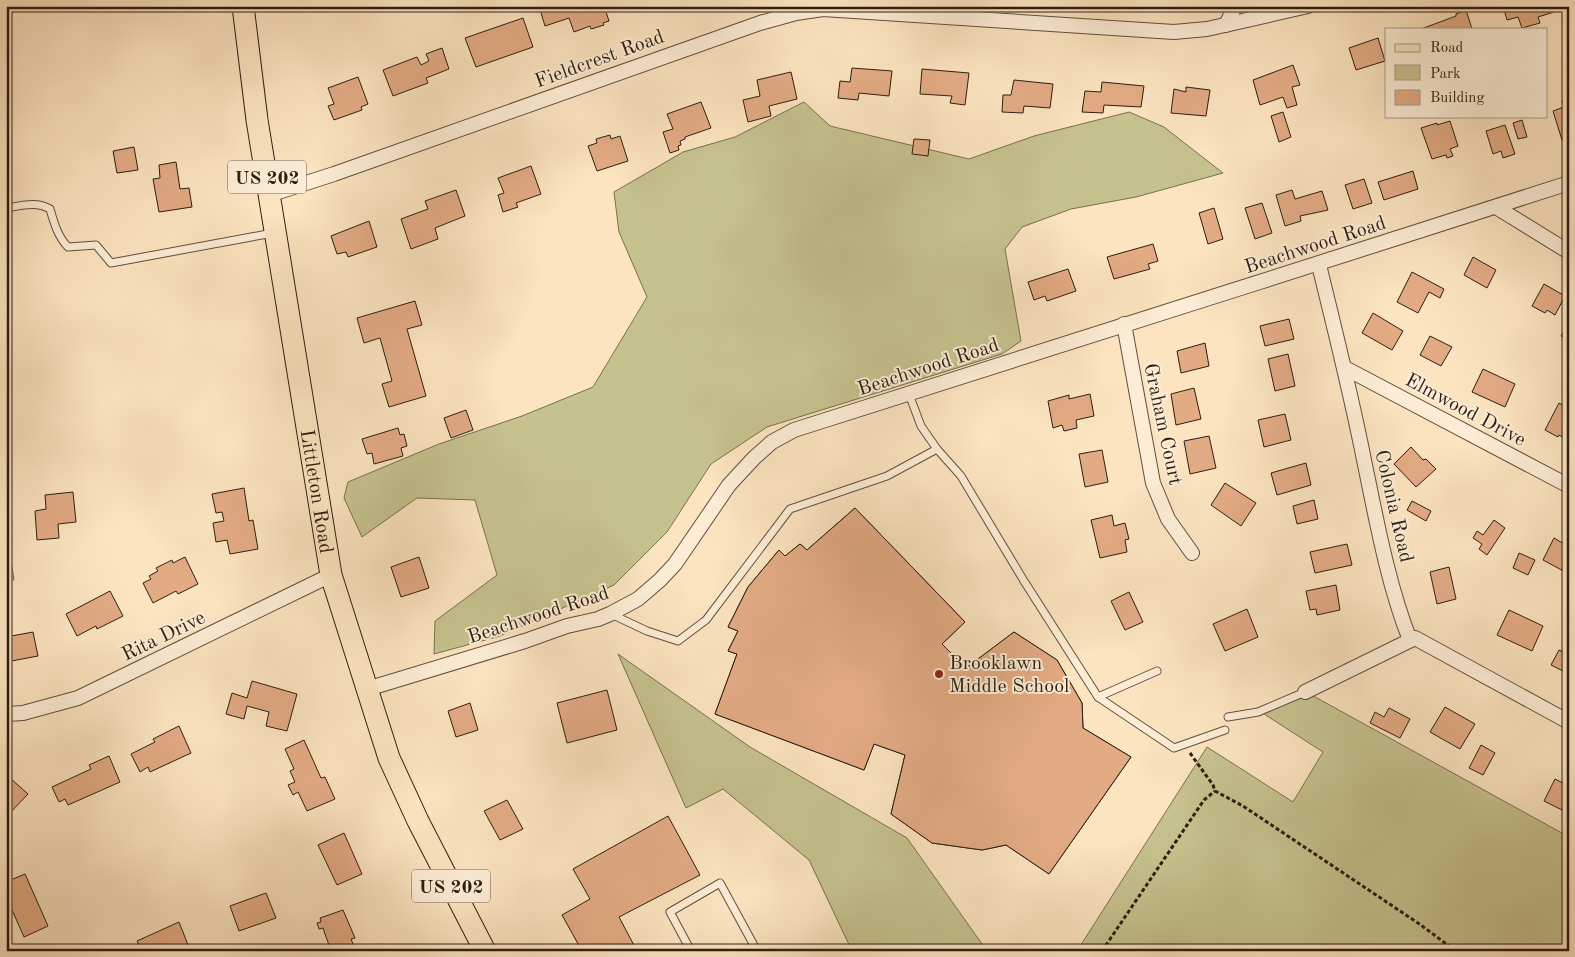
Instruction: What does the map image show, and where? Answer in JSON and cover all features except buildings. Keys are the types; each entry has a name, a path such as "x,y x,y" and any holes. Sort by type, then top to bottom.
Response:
{"main road":[{"name":"Littleton Road","path":"243,6 257,120 331,575 393,767 418,821 485,951"}],"street":[{"path":"1226,25 1235,6"},
{"name":"Fieldcrest Road","path":"270,195 334,174 760,22 816,8 1174,32 1207,29 1308,6"},
{"name":"Beachwood Road","path":"367,689 610,614 638,599 675,564 729,485 772,442 794,430 1569,183"},
{"path":"1496,206 1569,252"},
{"name":"Colonia Road","path":"1319,264 1345,368 1378,527 1402,619 1410,640"},
{"name":"Graham Court","path":"1124,324 1153,483 1168,520 1192,554"},
{"name":"Elmwood Drive","path":"1345,368 1569,486"},
{"name":"Rita Drive","path":"6,714 24,713 78,698 331,575"},
{"path":"1305,692 1415,638 1569,722"}],"lane":[{"path":"6,208 32,204 42,205 50,209 57,230 68,247 96,245 111,264 275,233"},
{"path":"909,394 921,426 937,449 961,476 1024,581 1098,697 1174,748 1224,730"},
{"path":"610,614 647,631 678,641 706,620 790,509 887,476 937,449"},
{"path":"1098,697 1156,672"},
{"path":"1228,717 1258,712 1305,692"},
{"path":"691,951 670,912 720,883 757,951"}],"path":[{"path":"1185,744 1193,760 1213,785 1215,791 1243,806 1418,923 1456,951"},
{"path":"1102,951 1204,800 1215,791"}],"green space":[{"path":"804,102 830,126 969,159 1034,136 1129,112 1164,127 1223,173 1136,197 1071,209 1022,227 1005,249 1021,341 1002,354 767,427 711,464 667,532 614,585 500,636 434,654 435,621 497,575 475,500 417,498 362,537 344,498 348,482 439,444 522,416 593,387 647,297 619,232 614,192 683,152 735,137"},
{"path":"6,525 14,580 6,579"},
{"path":"618,654 750,747 907,838 987,951 852,951 809,860 723,789 686,808"},
{"path":"1308,693 1569,837 1569,951 1077,951 1207,747 1293,802 1323,752 1261,712"}],"place":[{"name":"Brooklawn Middle School","path":"939,674"}]}
